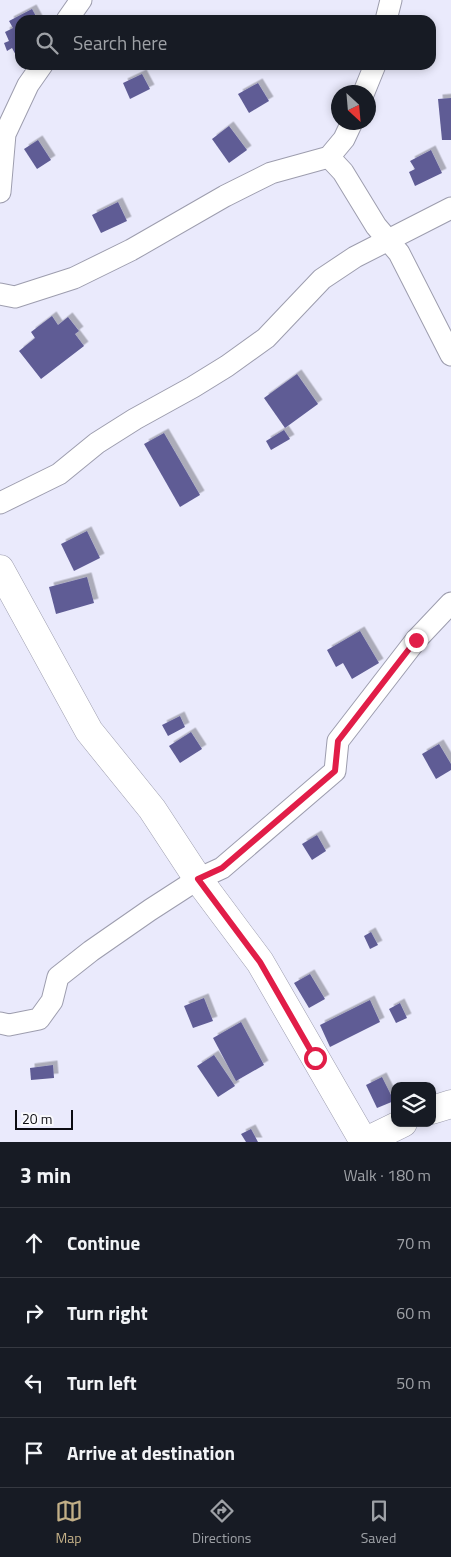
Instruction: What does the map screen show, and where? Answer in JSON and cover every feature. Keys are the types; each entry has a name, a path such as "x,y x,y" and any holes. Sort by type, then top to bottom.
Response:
{"street":[{"path":"70,15 81,0"},
{"path":"387,15 391,0"},
{"path":"0,192 5,134 28,85 38,70"},
{"path":"367,85 373,70"},
{"path":"0,294 15,297 74,278 131,250 225,196 271,173 329,157 344,139 348,130"},
{"path":"329,157 343,172 376,226 399,252 451,355"},
{"path":"0,503 59,474 112,434 227,366 266,338 322,278 355,257 451,208"},
{"path":"0,569 89,731 152,809 198,879 260,962 364,1142 401,1131"},
{"path":"0,1023 9,1025 39,1018 52,1001 58,977 91,951 198,879 222,868 335,771 338,741 416,640 451,603"},
{"path":"436,1109 451,1104"}],"building":[{"path":"32,9 35,15 20,15"},
{"path":"15,18 15,54 12,48 7,51 4,43 9,41 5,32 13,28 9,21"},
{"path":"142,74 150,89 130,99 123,83"},
{"path":"258,83 269,101 249,113 238,94"},
{"path":"451,98 451,140 442,140 438,99"},
{"path":"229,126 247,150 229,163 212,139"},
{"path":"38,140 51,160 37,169 24,149"},
{"path":"431,150 442,173 415,186 409,172 415,169 410,161"},
{"path":"118,202 127,221 101,233 92,215"},
{"path":"52,316 58,325 68,317 79,331 75,334 84,346 41,379 19,351 35,338 31,332"},
{"path":"297,374 318,404 285,428 264,398"},
{"path":"284,430 290,439 271,450 266,441"},
{"path":"164,433 200,495 180,507 144,444"},
{"path":"87,531 100,558 74,571 61,544"},
{"path":"87,577 94,603 56,614 49,587"},
{"path":"360,631 379,663 352,679 343,663 336,667 327,650"},
{"path":"180,716 185,727 168,736 162,725"},
{"path":"191,732 202,749 180,763 169,746"},
{"path":"439,744 451,764 451,770 436,779 422,754"},
{"path":"317,835 326,851 312,860 302,844"},
{"path":"371,932 378,945 370,949 364,936"},
{"path":"310,974 325,999 309,1008 294,983"},
{"path":"204,998 213,1021 193,1028 184,1006"},
{"path":"370,1000 380,1022 330,1047 320,1025"},
{"path":"400,1003 407,1018 396,1023 389,1009"},
{"path":"241,1022 264,1065 236,1081 213,1038"},
{"path":"214,1055 235,1086 218,1097 197,1066"},
{"path":"53,1065 54,1078 31,1080 30,1068"},
{"path":"382,1077 391,1095 391,1102 377,1108 366,1085"},
{"path":"251,1129 258,1142 246,1142 241,1134"}],"route":[{"path":"315,1058 260,962 198,879 222,868 254,838 335,771 338,741 416,640"}]}
